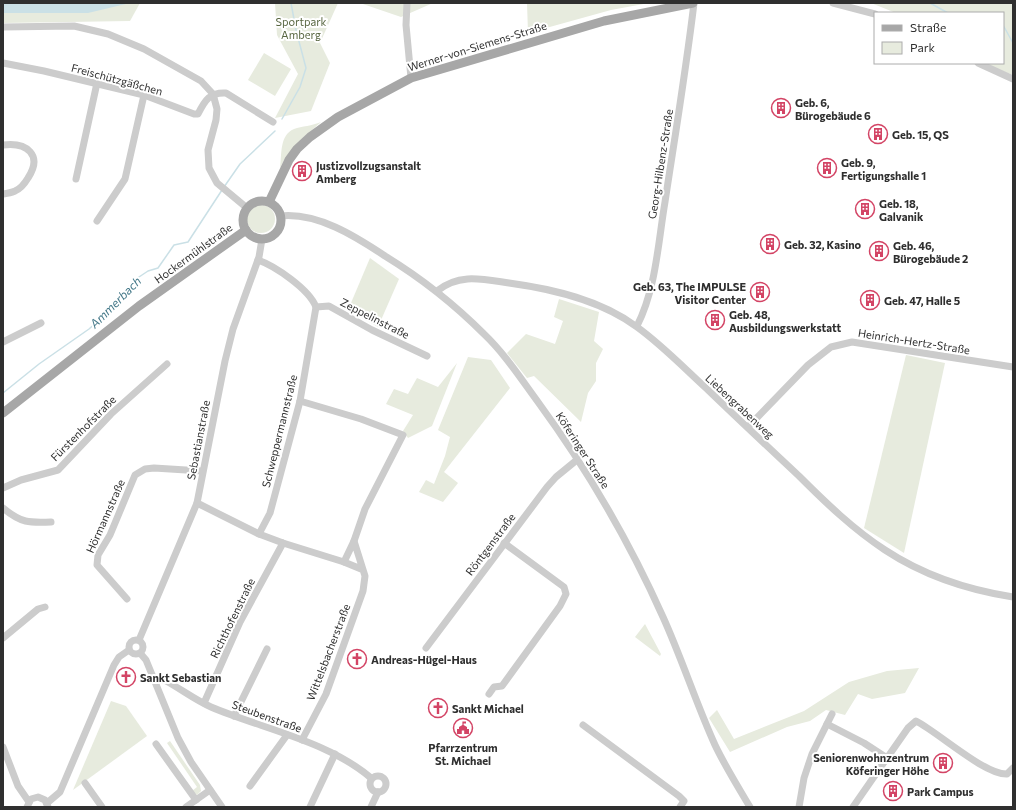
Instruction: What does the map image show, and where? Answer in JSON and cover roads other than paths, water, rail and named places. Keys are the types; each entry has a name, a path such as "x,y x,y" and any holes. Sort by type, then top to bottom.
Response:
{"main road":[{"name":"Werner-von-Siemens-Straße","path":"269,202 289,160 297,149 310,137 338,117 411,78 604,21 694,3"},
{"path":"257,201 269,202 278,210 280,216 279,226 272,235 262,238 255,237 246,230 243,216 247,208 257,201"},
{"name":"Hockermühlstraße","path":"3,413 139,306 246,230"}],"street":[{"path":"407,3 406,25 411,78"},
{"name":"Georg-Hilbenz-Straße","path":"637,326 644,310 654,271 683,91 694,3"},
{"path":"833,3 874,14"},
{"path":"3,27 74,26 118,37 144,49 201,80 213,94 217,109 216,120 208,150 209,168 217,183 228,194 247,208"},
{"name":"Freischützgäßchen","path":"3,63 97,83 144,95 194,114 198,114 205,101 213,94"},
{"path":"980,64 1013,79"},
{"path":"76,178 97,83"},
{"path":"213,94 226,93 273,122"},
{"path":"98,221 125,179 135,145 144,95"},
{"path":"3,144 15,143 24,146 32,153 34,164 34,169 25,183 16,191 3,194"},
{"name":"Köferinger Straße","path":"280,216 303,216 331,226 378,251 437,292 462,312 494,344 524,383 578,459 622,533 663,617 715,744 750,807"},
{"name":"Sebastianstraße","path":"139,640 197,503 225,361 233,329 258,260 262,238"},
{"path":"258,260 272,266 282,273 310,297 316,307"},
{"name":"Liebengrabenweg","path":"437,292 455,280 470,277 542,288 572,295 603,307 637,326 748,427 839,515 885,550 921,570 960,586 1013,598"},
{"name":"Zeppelinstraße","path":"316,307 329,306 372,330 427,356"},
{"name":"Schweppermannstraße","path":"259,534 270,513 300,401 316,307"},
{"path":"3,342 41,323"},
{"name":"Heinrich-Hertz-Straße","path":"748,427 808,365 831,347 852,342 1013,368"},
{"name":"Fürstenhofstraße","path":"3,488 21,480 58,470 111,414 167,364"},
{"path":"300,401 403,435 365,509 354,541 344,562"},
{"name":"Röntgenstraße","path":"426,648 547,487 556,477 578,459"},
{"name":"Hörmannstraße","path":"127,599 97,565 98,555 110,535 135,475 145,469 154,468 202,472"},
{"path":"197,503 259,534 283,544 344,562 361,569"},
{"path":"3,508 11,515 29,523 51,522"},
{"name":"Wittelsbacherstraße","path":"302,740 326,694 356,610 365,576 361,569 354,541"},
{"path":"489,694 494,687 502,686 560,606 566,594 564,587 504,543"},
{"name":"Richthofenstraße","path":"204,703 240,622 283,544"},
{"path":"3,638 38,609 45,607"},
{"path":"129,650 128,646 130,642 139,640 143,647 140,653"},
{"path":"234,716 267,649"},
{"path":"129,650 135,654 140,653"},
{"path":"3,747 4,756 28,804 38,797 47,805 60,792 114,665 119,657 129,650"},
{"path":"140,653 146,660 178,738 191,762 222,807"},
{"name":"Steubenstraße","path":"154,680 159,679 166,681 204,703 234,716 302,740 335,754 359,768 371,778"},
{"path":"799,807 804,778 812,754 832,714"},
{"path":"852,807 908,728 916,721 928,727 991,770 1007,774 1013,768"},
{"path":"827,724 864,743 887,758"},
{"path":"583,725 679,796 684,801 680,807"},
{"path":"250,786 287,735"},
{"path":"156,744 196,800"},
{"path":"310,807 335,754"},
{"path":"371,807 378,792 385,788 385,779 378,775 371,778 370,787 378,792"},
{"path":"84,783 102,807"},
{"path":"186,807 210,790"}],"water":[{"path":"3,3 130,3 88,13 3,13"}],"waterway":[{"name":"Ammerbach","path":"282,119 300,87 306,68 291,3"},
{"path":"930,3 946,12"},
{"path":"1004,27 1013,43"},
{"name":"Ammerbach","path":"224,187 240,164 275,131"},
{"name":"Ammerbach","path":"3,393 39,364 89,329 117,304 133,281 148,271 158,268 174,245 188,242 222,190"}],"place":[{"name":"Geb. 6, Bürogebäude 6","path":"781,108"},
{"name":"Geb. 15, QS","path":"878,134"},
{"name":"Geb. 9, Fertigungshalle 1","path":"827,168"},
{"name":"Justizvollzugsanstalt Amberg","path":"302,171"},
{"name":"Geb. 18, Galvanik","path":"865,209"},
{"name":"Geb. 32, Kasino","path":"770,244"},
{"name":"Geb. 46, Bürogebäude 2","path":"879,251"},
{"name":"Geb. 63, The IMPULSE Visitor Center","path":"760,292"},
{"name":"Geb. 47, Halle 5","path":"870,300"},
{"name":"Geb. 48, Ausbildungswerkstatt","path":"715,320"},
{"name":"Andreas-Hügel-Haus","path":"357,659"},
{"name":"Sankt Sebastian","path":"126,677"},
{"name":"Sankt Michael","path":"438,708"},
{"name":"Pfarrzentrum St. Michael","path":"463,728"},
{"name":"Seniorenwohnzentrum Köferinger Höhe","path":"943,763"},
{"name":"Park Campus","path":"893,791"}],"park label":[{"name":"Sportpark Amberg","path":"301,27"}]}
